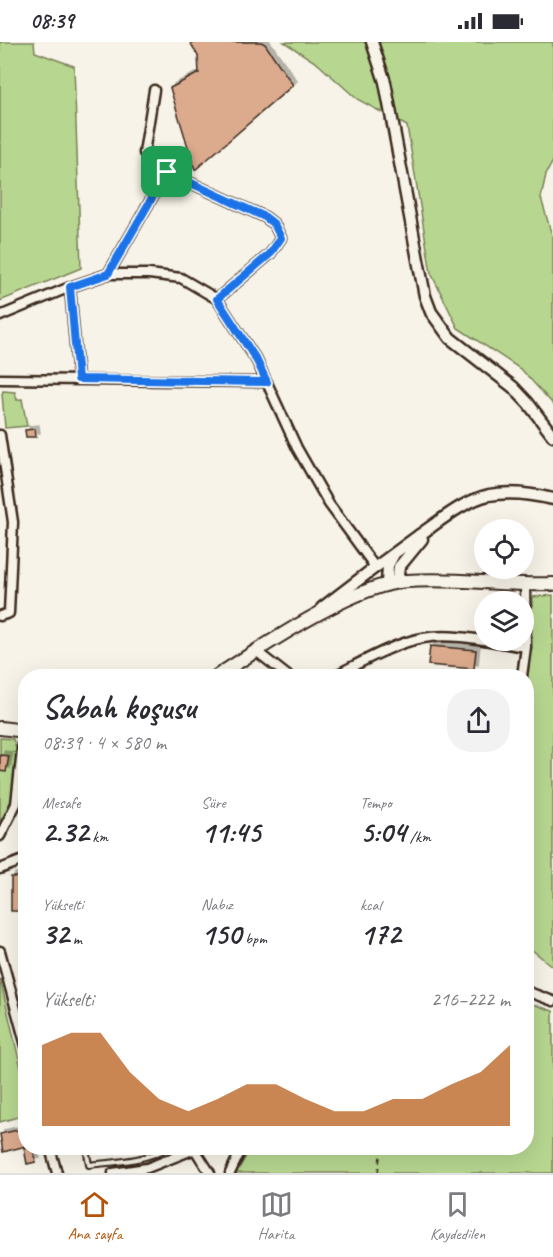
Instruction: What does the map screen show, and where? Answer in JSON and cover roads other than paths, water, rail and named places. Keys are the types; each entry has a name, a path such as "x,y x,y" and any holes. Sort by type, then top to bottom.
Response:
{"main road":[{"path":"228,669 298,626 356,596 392,584 428,580 553,584"},
{"path":"0,728 18,730"}],"street":[{"path":"372,42 385,82 425,296 431,312 450,338 513,387 553,436"},
{"path":"154,90 144,153 167,172 265,217 274,224 281,238 270,254 217,299"},
{"path":"108,274 167,172"},
{"path":"0,316 108,274 149,274 181,278 217,299 257,361 297,448 329,504 375,567"},
{"path":"70,287 78,379"},
{"path":"0,379 267,382"},
{"path":"0,435 13,522 9,612 0,616"},
{"path":"298,626 394,553 463,506 492,495 524,494 553,499"},
{"path":"392,584 405,558 437,523"},
{"path":"392,584 388,565 394,553"},
{"path":"525,584 525,591"},
{"path":"347,669 421,638 433,636 474,640"},
{"path":"256,651 279,669"},
{"path":"523,669 524,651"},
{"path":"0,836 16,804 18,788"},
{"path":"0,869 18,862"},
{"path":"0,951 18,1015"},
{"path":"534,994 553,1001"},
{"path":"53,1155 60,1173"},
{"path":"113,1173 147,1168 178,1155"},
{"path":"199,1155 210,1173"},
{"path":"230,1173 239,1155"}],"lane":[{"path":"87,1155 89,1165 149,1155"}]}
